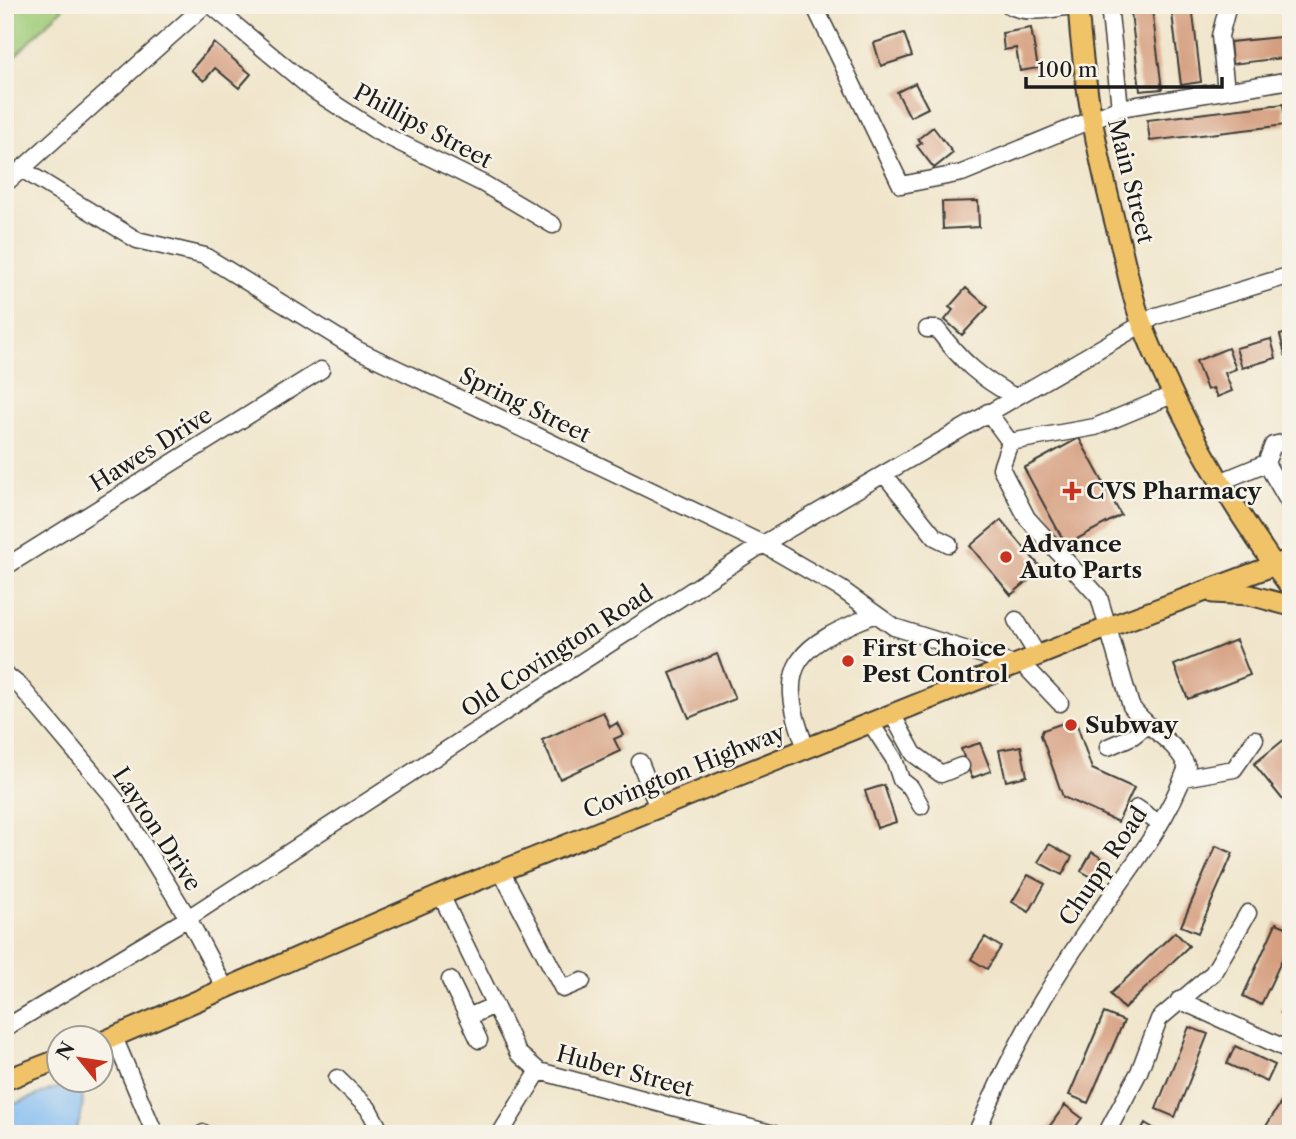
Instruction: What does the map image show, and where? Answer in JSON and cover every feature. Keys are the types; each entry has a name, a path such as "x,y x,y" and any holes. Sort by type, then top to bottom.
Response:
{"main road":[{"name":"Main Street","path":"1078,5 1090,121 1142,325 1172,395 1220,482 1283,562 1291,588"},
{"name":"Covington Highway","path":"116,1037 441,895 1109,627 1283,562"},
{"path":"1205,592 1250,595 1291,606"},
{"path":"5,1080 46,1064"}],"street":[{"path":"5,184 205,5"},
{"name":"Phillips Street","path":"211,5 313,90 367,125 484,184 554,225"},
{"path":"814,5 901,185 962,173 1120,108 1291,80"},
{"path":"1009,5 1018,10 1078,5"},
{"path":"1109,5 1120,108"},
{"path":"1226,90 1220,36 1228,5"},
{"name":"Spring Street","path":"23,170 137,240 205,256 358,351 763,544 841,589 894,627 1025,661"},
{"name":"Old Covington Road","path":"5,1028 188,918 763,544 988,412 1156,316 1291,275"},
{"path":"927,330 937,329 958,357 980,378 1016,397"},
{"name":"Hawes Drive","path":"5,568 321,370"},
{"path":"1010,442 1095,427 1172,395"},
{"path":"988,412 1010,442"},
{"path":"1220,482 1266,463 1273,444 1291,441"},
{"path":"1010,442 1001,468 1027,518 1099,597 1130,706 1147,725 1179,749 1186,767 1183,778 1234,769 1255,739"},
{"path":"1266,463 1291,506"},
{"path":"884,474 935,537 949,544"},
{"path":"806,748 790,700 797,665 810,648 825,636 876,614"},
{"path":"1016,620 1025,661 1060,704"},
{"name":"Layton Drive","path":"5,674 20,686 116,800 188,918 226,990"},
{"path":"892,713 914,754 941,774 961,766"},
{"path":"870,722 894,759 901,779 911,788 921,806"},
{"path":"1108,747 1133,736 1147,725"},
{"path":"640,762 658,808"},
{"name":"Chupp Road","path":"976,1134 1004,1066 1031,1015 1160,824 1183,778"},
{"path":"1137,808 1160,824"},
{"path":"501,871 563,989 582,981"},
{"name":"Huber Street","path":"441,895 518,1053 539,1072 774,1134"},
{"path":"1107,1134 1139,1072 1159,1019 1213,973 1248,913"},
{"path":"450,980 479,1040"},
{"path":"1179,1000 1291,1051"},
{"path":"468,1017 495,1005"},
{"path":"116,1055 157,1132"},
{"path":"502,1132 539,1072"},
{"path":"337,1078 368,1108 382,1134"}],"green space":[{"path":"5,5 66,5 5,66"}],"water":[{"path":"46,1092 46,1094 82,1094 83,1101 74,1134 5,1134 7,1107"}],"building":[{"path":"1192,5 1201,82 1181,85 1171,6"},
{"path":"1152,9 1162,89 1140,91 1131,12"},
{"path":"1031,28 1038,68 1020,71 1016,48 1004,50 1002,33"},
{"path":"904,33 912,56 881,66 874,43"},
{"path":"1291,36 1291,57 1232,64 1230,42"},
{"path":"214,43 251,74 239,88 215,68 204,81 191,70"},
{"path":"915,83 928,108 910,117 897,92"},
{"path":"1283,104 1286,125 1150,141 1147,120"},
{"path":"933,127 953,153 934,168 917,146 922,143 918,139"},
{"path":"978,201 979,227 943,229 942,202"},
{"path":"966,288 988,307 962,335 945,320 953,310 949,307"},
{"path":"1291,332 1291,353 1285,355 1280,335"},
{"path":"1271,339 1276,358 1242,368 1236,348"},
{"path":"1228,348 1236,369 1225,373 1232,391 1217,397 1213,388 1207,390 1196,361"},
{"name":"CVS Pharmacy","path":"1079,438 1121,515 1066,545 1024,468"},
{"name":"Advance Auto Parts","path":"1001,520 1042,569 1011,595 970,546"},
{"path":"1236,640 1250,675 1188,699 1174,665"},
{"path":"717,654 735,699 689,718 670,673"},
{"path":"603,712 610,727 617,723 623,735 614,739 620,751 560,779 542,740"},
{"path":"1075,719 1092,769 1134,788 1118,822 1063,797 1041,735 1043,730"},
{"path":"1291,734 1291,802 1287,805 1254,764"},
{"path":"980,743 991,771 972,778 961,749"},
{"path":"1021,746 1027,776 1006,781 999,750"},
{"path":"884,785 896,822 877,828 865,791"},
{"path":"1049,844 1072,857 1062,875 1038,862"},
{"path":"1216,846 1233,853 1198,933 1181,926"},
{"path":"1092,852 1109,863 1099,881 1081,871"},
{"path":"1028,875 1045,884 1029,912 1012,902"},
{"path":"1276,923 1291,929 1291,940 1261,1005 1243,996"},
{"path":"1175,932 1189,946 1124,1009 1110,994"},
{"path":"985,937 1001,947 987,969 971,959"},
{"path":"1291,991 1291,1017 1281,1013"},
{"path":"1104,1013 1124,1021 1088,1103 1069,1095"},
{"path":"1189,1027 1208,1034 1175,1117 1156,1109"},
{"path":"1235,1046 1275,1065 1267,1082 1227,1064"},
{"path":"1291,1087 1291,1125 1285,1134 1261,1134"},
{"path":"1065,1105 1082,1118 1070,1134 1044,1134"},
{"path":"1145,1123 1163,1134 1139,1134"}],"place":[{"name":"CVS Pharmacy","path":"1072,491"},
{"name":"Advance Auto Parts","path":"1006,557"},
{"name":"First Choice Pest Control","path":"848,661"},
{"name":"Subway","path":"1071,725"}]}
